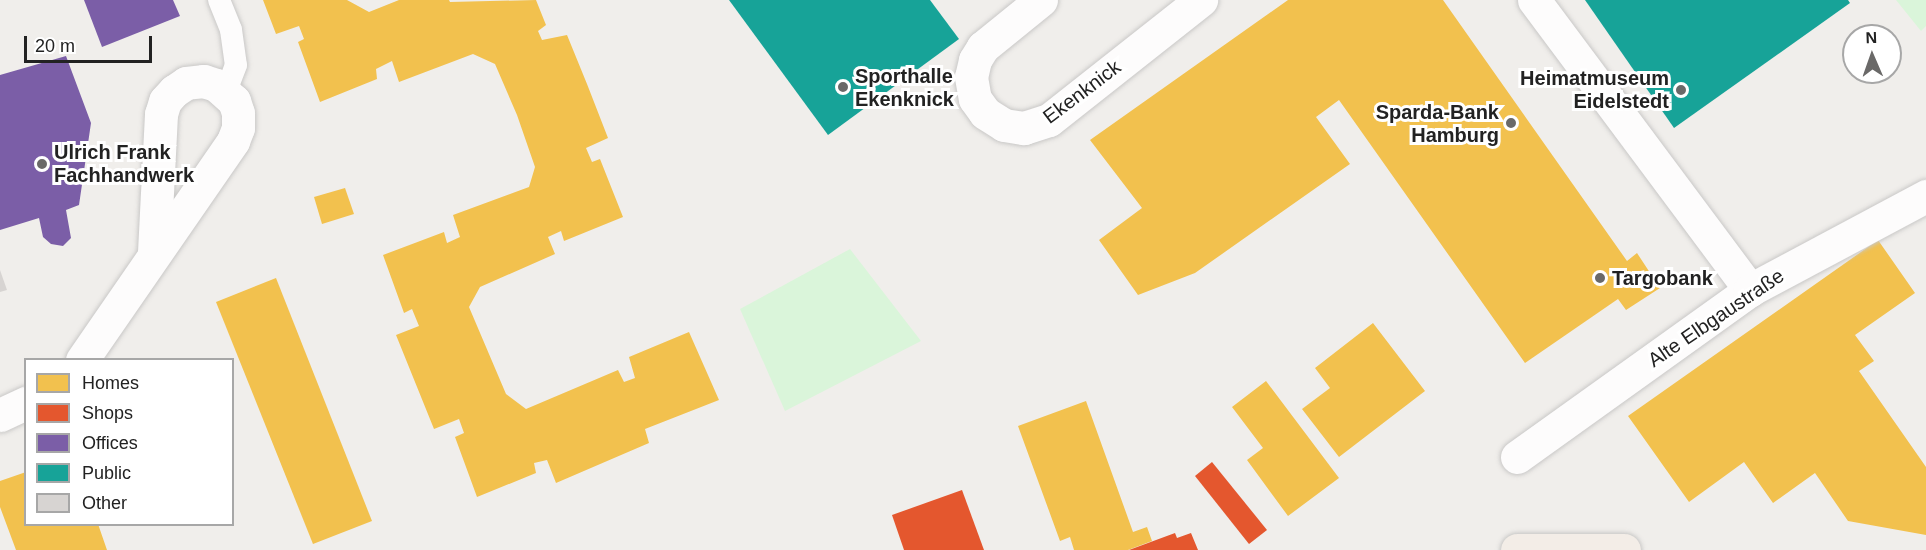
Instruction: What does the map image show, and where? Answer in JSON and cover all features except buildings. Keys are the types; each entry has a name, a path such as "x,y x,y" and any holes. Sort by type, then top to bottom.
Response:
{"main road":[{"path":"1523,550 1624,550"}],"street":[{"name":"Ekenknick","path":"1041,0 982,47 975,60 971,77 975,99 985,112 1004,125 1024,128 1049,120 1201,0"},
{"path":"1534,0 1750,290"},
{"path":"83,358 233,141 238,128 238,113 226,91 204,81 186,83 174,91 165,101 161,114 154,254"},
{"name":"Alte Elbgaustraße","path":"1517,457 1750,290 1926,196"},
{"path":"0,415 24,404"}],"lane":[{"path":"219,0 231,30 236,65 226,91"}],"green space":[{"path":"1896,0 1926,0 1926,26 1921,31"},
{"path":"850,249 921,341 785,411 740,309"}],"place":[{"name":"Sporthalle Ekenknick","path":"843,87"},
{"name":"Heimatmuseum Eidelstedt","path":"1681,90"},
{"name":"Sparda-Bank Hamburg","path":"1511,123"},
{"name":"Ulrich Frank Fachhandwerk","path":"42,164"},
{"name":"Targobank","path":"1600,278"}]}
